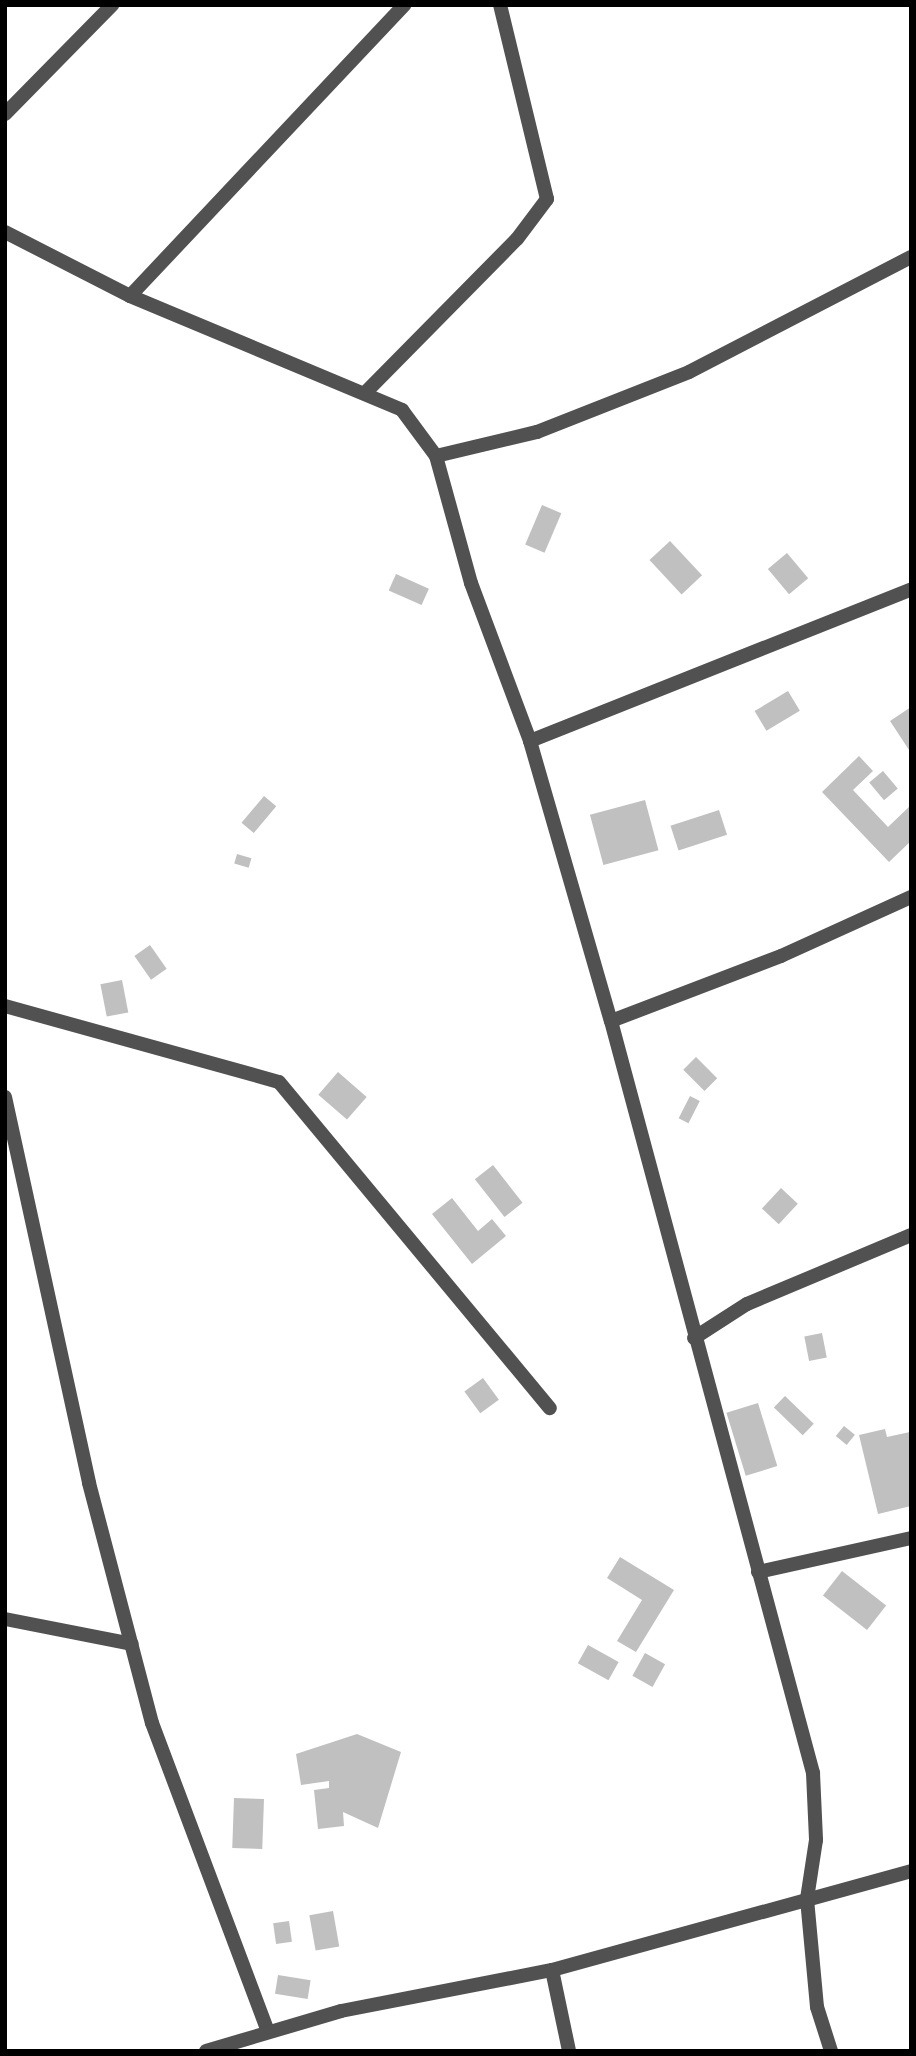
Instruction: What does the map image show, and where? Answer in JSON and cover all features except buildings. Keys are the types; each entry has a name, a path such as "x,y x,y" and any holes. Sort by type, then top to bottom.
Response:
{"street":[{"path":"5,114 112,5"},
{"path":"130,296 404,5"},
{"path":"365,393 517,239 547,199 500,5"},
{"path":"5,232 130,296 402,410 436,456 471,583 530,741 611,1021 813,1773 816,1840 807,1899 817,2007 831,2051"},
{"path":"436,456 537,432 689,372 911,257"},
{"path":"530,741 911,589"},
{"path":"611,1021 781,956 911,897"},
{"path":"5,1006 279,1082 550,1408"},
{"path":"5,1097 89,1483 152,1723 268,2031"},
{"path":"694,1338 747,1304 911,1235"},
{"path":"758,1572 911,1538"},
{"path":"5,1619 132,1644"},
{"path":"206,2051 268,2031 552,1970 911,1871"},
{"path":"552,1970 569,2051"}]}
